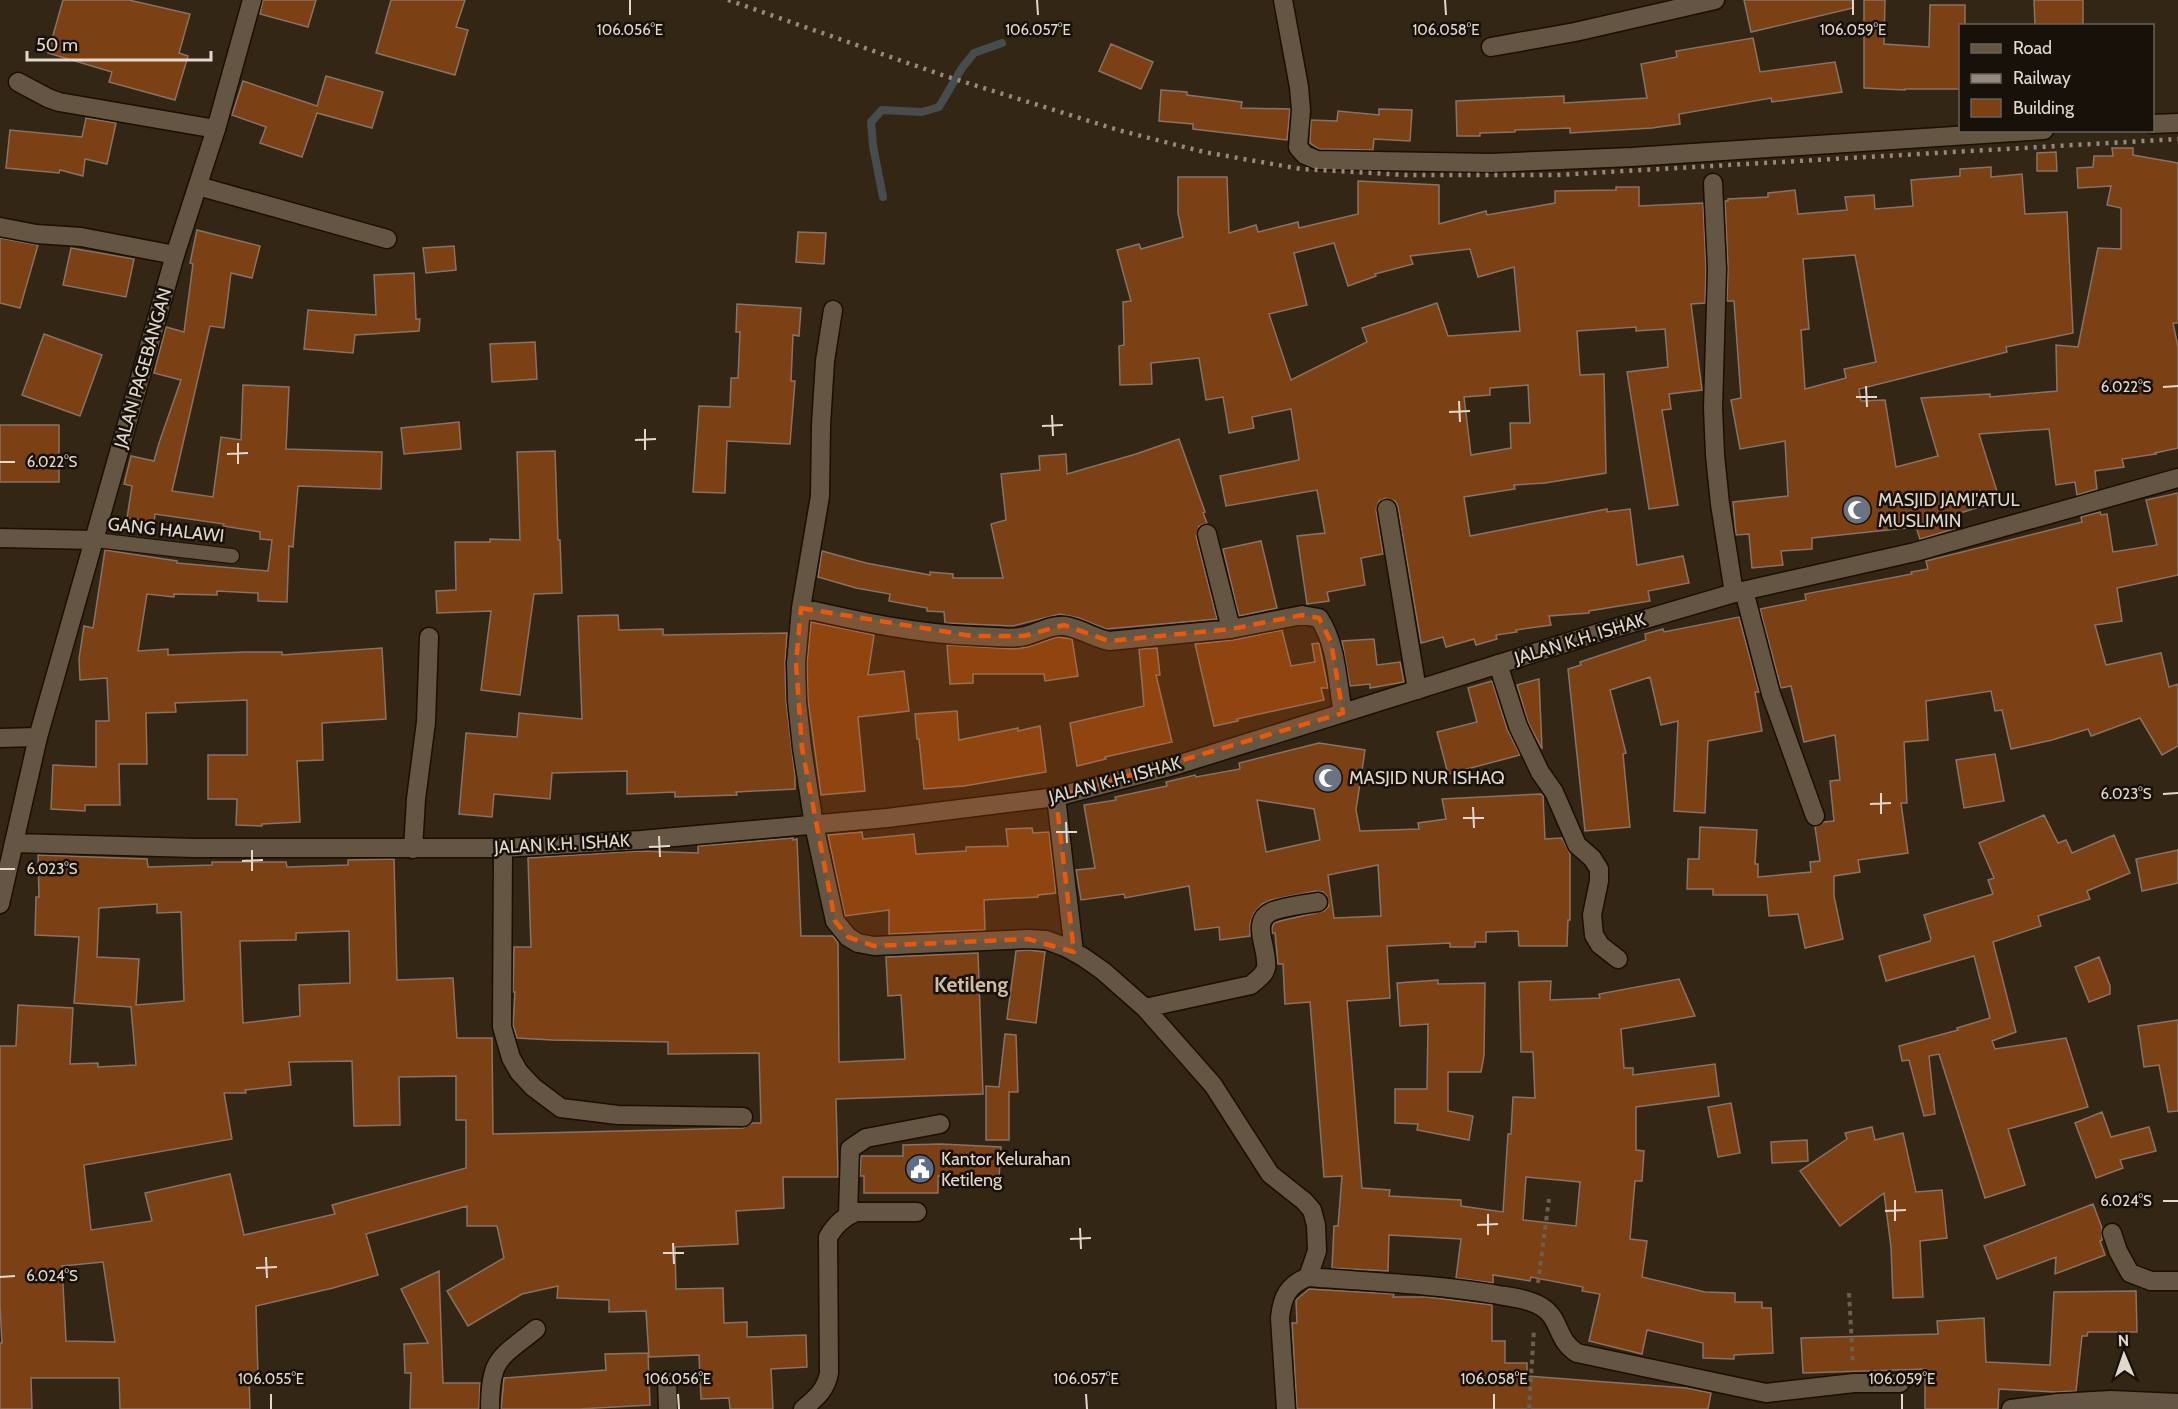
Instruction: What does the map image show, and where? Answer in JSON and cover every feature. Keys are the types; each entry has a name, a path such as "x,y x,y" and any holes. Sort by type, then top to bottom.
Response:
{"street":[{"name":"JALAN PAGEBANGAN","path":"0,904 7,843 175,255 216,129 252,0"},
{"path":"1283,0 1299,87 1298,147 1305,155 1317,160 1491,163 1632,157 2013,132"},
{"path":"1491,47 1575,32 1715,0"},
{"path":"18,82 59,102 216,129"},
{"path":"2154,124 2178,123"},
{"path":"1713,183 1718,269 1713,408 1720,504 1739,592 1771,694 1815,816"},
{"path":"198,186 387,239"},
{"path":"0,227 36,234 81,237 175,255"},
{"path":"833,310 825,361 820,496 801,608 796,663 802,748 814,825 835,921 848,938 858,943 874,946 1046,940 1074,952 1103,971 1145,1008 1213,1085 1270,1174 1304,1200 1312,1210 1316,1225 1317,1251 1308,1276"},
{"name":"JALAN K.H. ISHAK","path":"7,843 195,848 503,848 641,840 814,825 1056,797 1133,777 1739,592 1915,552 2178,478"},
{"path":"1387,509 1417,690"},
{"path":"1207,534 1231,629"},
{"path":"0,538 95,540"},
{"path":"801,608 909,629 972,636 1024,636 1064,625 1109,641 1231,629 1302,615 1319,618 1327,630 1343,713"},
{"path":"413,849 416,799 426,722 429,637"},
{"path":"1498,664 1518,726 1554,792 1577,845 1596,863 1599,881 1593,905 1594,935 1600,945 1618,959"},
{"path":"0,738 38,737"},
{"path":"1056,797 1074,952"},
{"path":"503,848 502,1027 511,1058 519,1072 533,1087 561,1108 618,1115 743,1117"},
{"path":"1145,1008 1251,985 1263,975 1266,969 1260,926 1263,918 1274,910 1318,902"},
{"path":"848,1215 850,1149 866,1138 940,1124"},
{"path":"803,1409 821,1394 827,1385 829,1374 828,1237 835,1225 856,1212 918,1212"},
{"path":"2112,1233 2118,1251 2130,1273 2151,1281 2178,1281"},
{"path":"1286,1409 1281,1308 1289,1289 1308,1276 1448,1288 1524,1300 1541,1307 1551,1315 1567,1347 1577,1353 1766,1393 1854,1383 1900,1383"},
{"path":"490,1409 493,1369 499,1359 536,1329"},
{"path":"667,1381 668,1409"},
{"path":"2011,1409 2111,1400 2178,1403"}],"lane":[{"name":"GANG HALAWI","path":"95,540 232,556"}],"path":[{"path":"1850,1293 1854,1383"}],"highlighted area":[{"path":"801,608 972,636 1024,636 1064,625 1109,641 1231,629 1302,615 1319,618 1331,642 1343,713 1056,797 1074,952 1028,939 874,946 848,937 835,921 802,748 796,663"}],"building":[{"path":"63,0 129,0 190,14 179,53 188,56 175,100 109,82 112,72 48,53"},
{"path":"263,0 316,0 308,27 260,14"},
{"path":"391,0 465,0 456,27 468,30 455,75 376,53"},
{"path":"1744,0 1852,0 1853,8 1751,32"},
{"path":"1864,0 1885,0 1884,44 1929,47 1930,5 1965,5 1965,24 1959,24 1959,89 1864,88"},
{"path":"2034,0 2083,0 2083,24 2035,24"},
{"path":"1753,38 1760,72 1835,62 1842,92 1772,102 1771,98 1679,114 1680,124 1652,128 1570,133 1570,128 1515,130 1515,132 1480,133 1480,136 1457,136 1456,101 1564,96 1564,103 1647,98 1641,64 1677,57 1676,51"},
{"path":"1111,44 1153,62 1141,89 1099,71"},
{"path":"326,76 383,92 372,128 317,113 302,157 260,143 266,127 232,115 243,81 317,106"},
{"path":"1161,90 1187,92 1187,95 1242,102 1241,108 1290,109 1287,140 1193,129 1193,124 1159,121"},
{"path":"1379,109 1412,110 1410,141 1374,139 1373,150 1319,149 1310,143 1311,120 1337,121 1338,111 1379,115"},
{"path":"86,118 116,123 107,164 85,159 83,176 60,170 59,173 6,168 10,130 82,137"},
{"path":"2112,148 2133,148 2133,155 2178,163 2178,323 2173,323 2178,347 2178,448 2122,459 2124,467 2095,471 2097,489 2077,495 2075,482 2056,485 2049,429 1979,434 2000,501 1950,516 1954,529 1920,539 1916,527 1812,538 1812,549 1781,551 1783,565 1752,568 1749,534 1736,535 1733,502 1788,496 1785,441 1740,449 1731,400 1741,398 1734,301 1727,301 1725,201 1768,197 1768,193 1795,190 1798,214 1847,210 1845,197 1874,195 1875,209 1913,206 1911,180 1960,176 1960,169 1991,167 1991,177 2022,174 2025,214 2067,212 2073,333 2006,347 2007,352 1859,389 1861,401 1885,400 1896,467 1938,456 1921,398 1990,394 1990,397 2057,391 2056,345 2078,347 2098,248 2121,249 2121,208 2107,205 2111,186 2078,188 2077,168 2093,167 2094,156 2113,156","holes":["1855,255 1876,362 1844,369 1846,378 1805,389 1801,330 1809,329 1803,259"]},
{"path":"2056,152 2057,171 2037,171 2037,153"},
{"path":"1178,177 1227,177 1229,233 1256,225 1258,232 1298,222 1299,228 1358,214 1358,181 1439,185 1439,224 1486,211 1487,215 1555,203 1555,191 1616,190 1616,187 1639,187 1639,206 1703,203 1705,303 1691,304 1702,390 1669,394 1671,409 1662,410 1678,505 1649,509 1627,372 1668,367 1665,329 1636,331 1636,327 1577,331 1580,375 1604,374 1606,473 1545,483 1514,485 1515,489 1464,497 1470,536 1607,509 1607,512 1630,509 1637,565 1683,556 1689,583 1648,591 1650,601 1589,611 1589,613 1549,616 1551,625 1496,635 1497,639 1476,645 1474,639 1446,647 1443,637 1421,643 1398,507 1395,501 1386,498 1379,501 1376,510 1383,554 1361,558 1365,585 1327,592 1329,601 1307,604 1297,536 1325,533 1317,490 1226,506 1220,476 1299,460 1291,409 1252,417 1254,428 1229,433 1223,397 1206,400 1199,358 1151,363 1152,384 1120,385 1119,346 1124,345 1123,302 1131,301 1117,250 1139,244 1141,249 1183,237 1178,213","holes":["1334,243 1348,286 1376,276 1375,274 1413,264 1410,256 1470,249 1478,277 1514,267 1520,331 1448,336 1437,303 1362,328 1367,342 1291,380 1269,314 1307,305 1294,253","1528,385 1530,423 1510,423 1511,448 1471,455 1464,397 1490,395 1490,388"]},
{"path":"197,230 260,246 252,278 231,273 224,328 210,326 172,491 213,497 221,437 241,440 243,385 289,387 286,449 382,452 381,489 298,486 293,547 289,546 287,602 258,601 258,593 217,591 217,595 174,594 174,597 147,594 138,651 168,649 168,655 282,652 282,655 382,648 386,719 322,723 323,760 297,761 300,822 262,824 262,826 236,825 237,799 208,799 208,755 247,755 247,700 175,703 176,712 146,713 147,764 119,764 120,805 85,805 85,811 51,809 53,765 96,767 96,721 109,721 107,678 80,680 79,659 84,626 93,628 105,550 177,561 177,563 268,571 272,540 260,539 260,532 223,526 224,524 155,514 154,522 127,518 132,486 124,484 131,456 154,461 181,380 154,373 166,327 184,332 193,264 190,263"},
{"path":"798,232 826,233 824,264 796,262"},
{"path":"0,238 38,245 20,308 0,303"},
{"path":"454,246 456,270 426,273 423,248"},
{"path":"71,248 134,259 126,297 63,285"},
{"path":"414,273 416,319 420,319 419,331 355,335 353,353 304,349 308,310 376,315 374,275"},
{"path":"737,304 801,308 799,336 793,335 791,381 795,381 790,444 727,441 725,493 693,492 699,406 730,407 731,378 738,378 740,332 736,332"},
{"path":"44,334 102,355 80,416 22,395"},
{"path":"535,342 537,379 492,382 490,344"},
{"path":"459,422 461,449 404,454 401,428"},
{"path":"0,425 59,425 59,482 0,482"},
{"path":"1179,439 1205,512 1203,513 1207,523 1199,526 1196,536 1217,619 1106,629 1079,618 1060,614 1013,626 945,623 944,612 927,611 927,608 889,601 890,594 856,588 818,577 822,551 866,563 930,575 930,572 953,574 953,578 1003,578 991,524 1006,520 1001,474 1040,470 1039,456 1066,454 1067,474"},
{"path":"555,451 562,593 534,594 520,695 481,690 491,611 437,613 436,591 456,590 455,542 490,542 490,539 520,540 517,452"},
{"path":"2178,493 2178,575 2117,588 2122,621 2095,625 2106,665 2161,653 2169,687 2178,684 2178,746 2162,755 2140,718 2091,736 2088,729 2011,749 2002,710 1995,711 1991,691 1926,701 1928,740 1904,742 1907,803 1901,803 1908,853 1858,860 1860,872 1834,876 1834,896 1843,939 1805,948 1798,914 1769,916 1767,895 1713,895 1713,889 1687,889 1688,859 1699,859 1700,827 1757,830 1755,864 1758,864 1758,877 1811,872 1810,862 1820,861 1815,827 1824,822 1834,821 1830,781 1840,780 1835,735 1804,742 1791,686 1781,688 1760,609 1806,600 1805,594 1912,574 1911,572 1928,569 1926,561 2082,522 2081,517 2100,512 2101,515 2107,514 2113,552 2157,545 2146,500"},
{"path":"1261,541 1277,608 1239,616 1223,549"},
{"path":"618,615 619,630 663,629 663,635 787,633 786,701 795,789 736,792 737,795 675,797 675,792 627,794 627,771 552,773 550,799 494,794 492,817 459,814 466,733 517,737 519,713 582,719 578,616"},
{"path":"1739,617 1759,692 1755,692 1762,731 1708,741 1705,813 1674,811 1678,721 1661,725 1650,677 1610,690 1626,753 1623,754 1630,827 1585,831 1568,669 1581,665 1580,662 1646,640 1645,634"},
{"path":"811,622 874,635 868,675 904,671 909,711 858,717 865,791 821,795 808,700 807,663"},
{"path":"1282,630 1291,666 1315,662 1312,644 1319,643 1328,688 1321,688 1324,700 1214,726 1195,644 1233,640"},
{"path":"1057,637 1072,639 1078,676 1045,681 1044,674 973,674 973,683 950,684 947,645 1014,649 1028,647"},
{"path":"1374,639 1377,665 1400,662 1404,682 1370,688 1370,684 1350,686 1342,641"},
{"path":"1157,648 1160,675 1156,675 1172,742 1105,757 1106,759 1077,766 1070,723 1144,706 1139,649"},
{"path":"1539,679 1542,749 1528,722 1517,685"},
{"path":"1492,681 1507,729 1520,755 1448,774 1437,732 1477,722 1468,688"},
{"path":"957,711 959,740 1040,726 1046,772 964,786 924,789 915,714"},
{"path":"1319,743 1365,750 1356,810 1360,831 1419,829 1418,823 1446,819 1442,799 1541,794 1543,796 1545,839 1562,838 1570,854 1570,920 1568,920 1567,946 1519,946 1518,931 1486,932 1486,942 1475,942 1475,947 1450,947 1450,943 1387,946 1390,998 1347,1001 1362,1188 1390,1190 1389,1196 1461,1200 1461,1206 1503,1212 1513,1097 1535,1098 1533,1052 1521,1052 1519,982 1551,981 1550,1000 1600,998 1599,994 1679,979 1695,1016 1621,1029 1624,1068 1633,1068 1633,1075 1715,1064 1719,1096 1636,1107 1636,1150 1644,1151 1642,1181 1635,1181 1630,1239 1647,1241 1642,1277 1705,1292 1735,1293 1735,1302 1762,1302 1762,1308 1771,1308 1773,1353 1734,1355 1734,1359 1703,1358 1703,1343 1647,1330 1642,1354 1589,1341 1600,1294 1582,1291 1583,1287 1531,1277 1530,1281 1493,1275 1493,1283 1456,1278 1461,1239 1389,1235 1388,1271 1332,1268 1334,1226 1338,1226 1342,1176 1324,1177 1310,1002 1285,1004 1283,964 1278,964 1275,933 1272,933 1274,923 1324,911 1329,906 1327,896 1323,892 1316,891 1271,900 1262,904 1254,913 1250,924 1250,936 1220,940 1219,927 1195,930 1189,886 1125,898 1124,894 1081,900 1076,870 1095,868 1084,805 1116,800 1115,797 1167,786 1166,782 1195,775 1196,777 1240,769 1239,763","holes":["1257,800 1314,809 1320,840 1266,852","1378,865 1381,916 1334,918 1328,875","1526,1177 1580,1182 1576,1226 1523,1220"]},
{"path":"1995,754 2004,801 1964,808 1956,760"},
{"path":"2044,815 2058,843 2066,840 2072,853 2114,835 2130,873 2087,891 2090,899 2038,916 2041,926 1993,942 2016,1032 1992,1041 1995,1049 2066,1038 2088,1107 2008,1129 2025,1185 1985,1198 1939,1054 1929,1056 1935,1114 1924,1116 1909,1060 1902,1061 1899,1046 1958,1030 1957,1028 1990,1018 1974,956 1886,981 1879,956 1930,941 1924,915 1993,894 1988,880 1994,878 1979,843"},
{"path":"1032,828 1033,833 1049,832 1056,893 1038,895 1038,897 984,900 985,930 889,934 889,910 845,916 828,835 862,832 863,839 914,834 916,854 966,851 966,847 1008,846 1006,829"},
{"path":"797,839 801,936 833,936 838,943 839,1062 905,1059 901,995 888,996 886,957 978,953 983,1094 836,1099 838,1177 783,1177 784,1208 736,1211 738,1244 675,1247 676,1289 723,1288 724,1323 747,1322 747,1337 806,1335 807,1367 771,1369 773,1409 730,1409 729,1398 701,1399 699,1355 649,1357 646,1311 609,1312 609,1300 557,1298 558,1286 522,1294 468,1326 447,1291 504,1258 497,1226 467,1226 467,1206 366,1234 378,1275 256,1306 258,1377 249,1377 250,1409 120,1409 119,1378 31,1378 32,1409 0,1409 0,1343 2,1343 0,1046 16,1046 18,1005 73,1008 70,1064 98,1063 98,1067 136,1065 131,1007 74,1003 79,937 35,935 36,897 39,897 38,855 147,859 148,867 212,865 212,862 286,862 287,867 348,865 348,860 394,859 397,980 453,978 457,1038 492,1038 493,1134 743,1128 752,1123 761,1123 759,1053 668,1054 668,1042 517,1038 513,1025 514,947 531,947 528,858 639,851 698,853 698,846","holes":["157,904 157,913 181,912 184,1001 136,1005 139,959 97,957 99,908","349,931 350,983 299,985 300,1016 243,1023 240,941 296,940 296,933","352,1061 354,1126 400,1125 399,1077 456,1076 456,1120 466,1120 466,1168 332,1205 335,1214 244,1235 230,1174 145,1193 152,1221 91,1230 84,1165 232,1139 224,1093 246,1093 245,1090 291,1085 289,1062","103,1262 115,1342 66,1341 62,1266"]},
{"path":"2178,850 2178,883 2142,891 2136,859"},
{"path":"1016,951 1045,952 1036,1023 1007,1019"},
{"path":"2099,957 2110,986 2110,994 2089,1002 2075,967"},
{"path":"1438,980 1438,984 1485,983 1484,1056 1481,1072 1448,1072 1448,1111 1473,1116 1469,1140 1417,1130 1418,1124 1395,1123 1395,1089 1427,1089 1428,1024 1400,1026 1397,983"},
{"path":"2178,1020 2178,1111 2168,1112 2159,1065 2144,1067 2138,1026"},
{"path":"1005,1034 1016,1035 1018,1092 1009,1092 1009,1140 986,1140 986,1086 999,1087"},
{"path":"1731,1103 1740,1153 1718,1157 1708,1107"},
{"path":"2102,1112 2111,1137 2149,1127 2156,1151 2120,1160 2123,1168 2096,1178 2075,1123"},
{"path":"1872,1127 1875,1140 1903,1133 1916,1192 1942,1190 1947,1238 1920,1241 1923,1297 1893,1298 1891,1247 1884,1193 1840,1226 1800,1171 1847,1139 1845,1133"},
{"path":"1807,1140 1808,1161 1772,1163 1771,1142"},
{"path":"903,1145 1001,1147 999,1178 938,1176 938,1193 864,1193 864,1176 860,1176 861,1156 903,1156"},
{"path":"2093,1204 2102,1228 2102,1240 2100,1241 2105,1255 2055,1274 2056,1257 1997,1279 1984,1246"},
{"path":"439,1271 443,1383 480,1383 479,1409 410,1409 411,1373 405,1373 404,1344 428,1343 401,1289"},
{"path":"1309,1289 1394,1294 1393,1297 1428,1297 1492,1305 1492,1341 1505,1341 1505,1363 1527,1363 1527,1376 1686,1388 1711,1393 1708,1409 1297,1409 1292,1323 1297,1323 1296,1300"},
{"path":"2136,1291 2137,1332 2088,1332 2087,1336 2082,1336 2076,1391 1999,1389 1998,1409 1925,1409 1925,1369 1803,1373 1801,1338 1938,1334 1937,1321 1984,1318 1986,1362 2050,1365 2054,1292"},
{"path":"648,1353 650,1405 579,1409 501,1409 504,1378 606,1370 605,1354"}],"waterway":[{"path":"883,197 873,146 871,122 882,110 922,112 939,107 962,68 974,53 1002,43"}],"railway":[{"path":"728,0 942,75 1118,130 1204,152 1301,169 1406,175 1556,175 2178,139"}],"place":[{"name":"MASJID JAMI'ATUL MUSLIMIN","path":"1857,510"},
{"name":"MASJID NUR ISHAQ","path":"1328,778"},
{"name":"Kantor Kelurahan Ketileng","path":"920,1169"}],"district":[{"name":"Ketileng","path":"971,985"}]}
